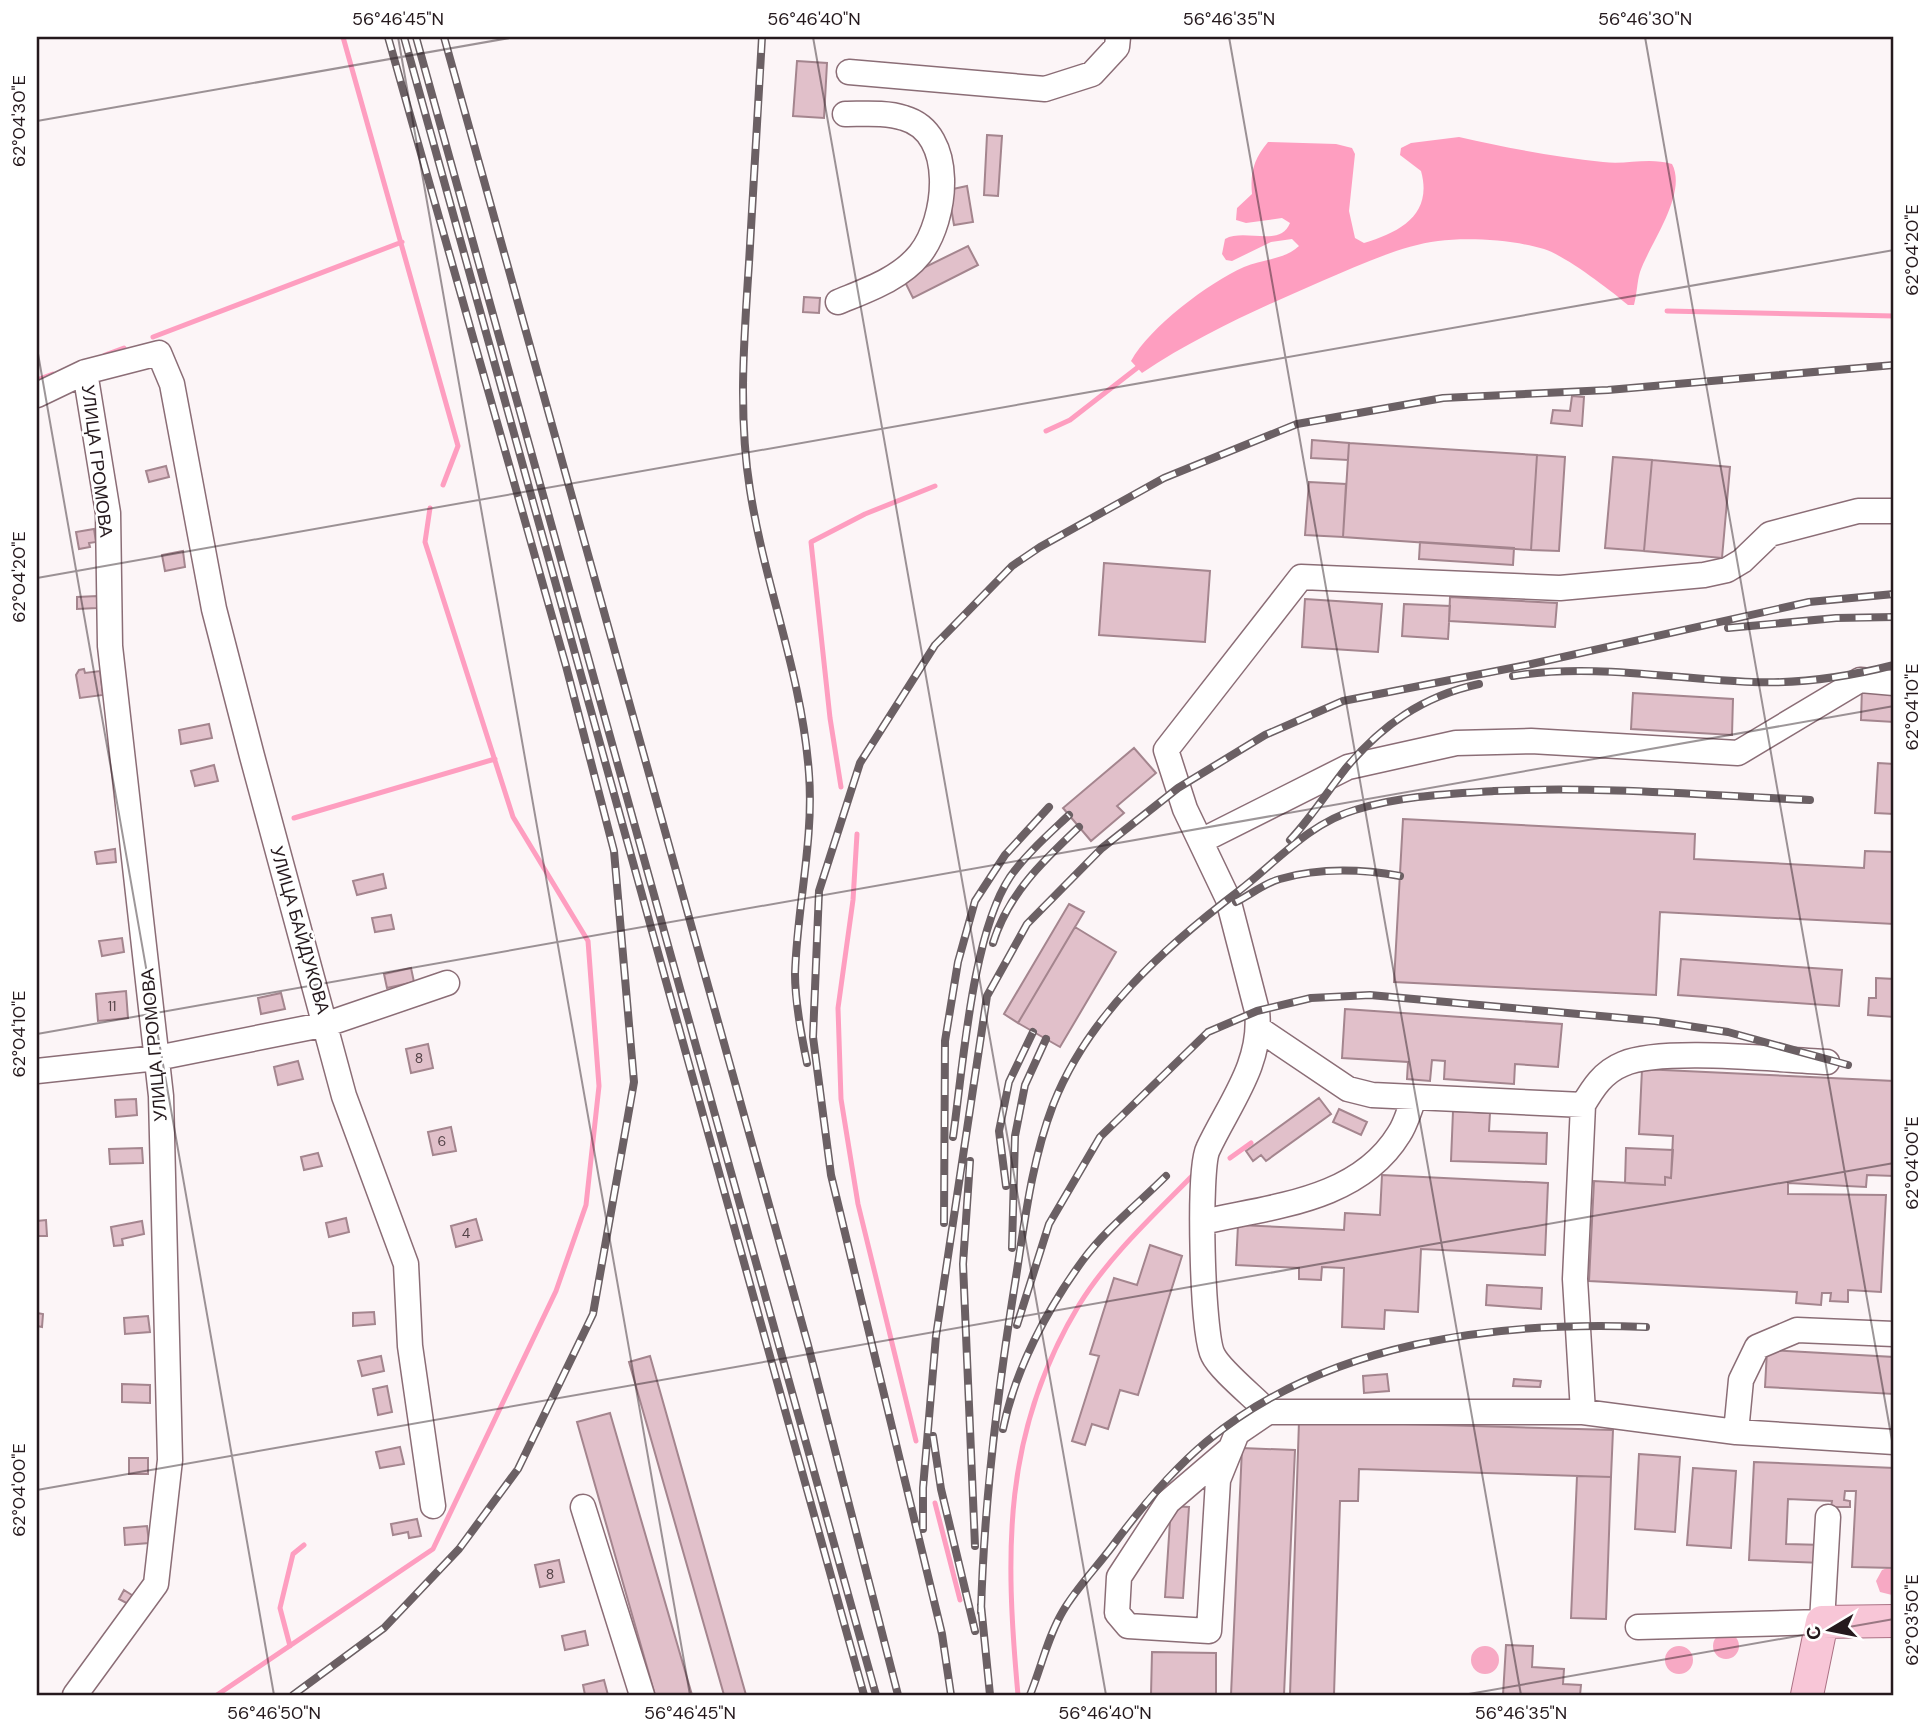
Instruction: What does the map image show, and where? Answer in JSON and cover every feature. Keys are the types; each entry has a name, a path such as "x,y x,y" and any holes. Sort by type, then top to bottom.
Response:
{"main road":[{"path":"1807,1695 1822,1622 1894,1621"}],"street":[{"path":"849,72 1045,89 1092,74 1117,47 1118,37"},
{"path":"838,302 886,282 919,256 937,229 942,198 941,165 933,142 921,127 905,118 845,114"},
{"name":"УЛИЦА БАЙДУКОВА","path":"85,372 159,353 172,384 214,609 327,1024 344,1096 406,1264 410,1346 433,1506"},
{"path":"37,395 85,372"},
{"name":"УЛИЦА ГРОМОВА","path":"75,1695 156,1584 170,1460 161,1096 110,646 108,513 85,372"},
{"path":"1268,1412 1213,1356 1207,1332 1203,1222 1206,1152 1248,1074 1259,1029 1240,936 1228,899 1203,840 1185,808 1166,750 1301,578 1560,588 1704,575 1727,570 1742,561 1770,534 1858,511 1894,511"},
{"path":"1203,840 1348,767 1456,743 1481,742 1531,741 1738,753 1860,680 1894,683"},
{"path":"37,1071 156,1058 327,1024 447,983"},
{"path":"1259,1029 1348,1089 1372,1095 1583,1105"},
{"path":"1583,1412 1575,1279 1583,1105 1597,1081 1622,1064 1653,1056 1827,1062"},
{"path":"1203,1222 1328,1194 1365,1170 1399,1134 1413,1099"},
{"path":"1736,1432 1741,1380 1757,1347 1797,1330 1894,1334"},
{"path":"1230,1449 1168,1502 1119,1577 1117,1614 1128,1626 1209,1631 1218,1480 1237,1433 1268,1412 1583,1412 1736,1432 1894,1442"},
{"path":"583,1507 642,1695"},
{"path":"1638,1627 1822,1622 1828,1517"}],"shaded area":[{"path":"1459,137 1585,160 1612,163 1654,161 1672,164 1676,176 1675,190 1665,219 1640,272 1634,305 1628,305 1576,266 1544,249 1491,240 1438,241 1379,257 1276,301 1208,334 1142,373 1131,361 1152,334 1197,295 1244,267 1280,257 1299,246 1292,239 1271,242 1232,261 1226,260 1222,254 1225,239 1242,235 1270,236 1285,230 1290,223 1282,218 1246,223 1236,220 1237,208 1252,194 1254,166 1268,142 1336,144 1352,148 1355,154 1349,211 1355,238 1364,243 1401,227 1418,210 1424,186 1421,171 1400,155 1401,148 1411,143"},
{"path":"1894,1569 1892,1595 1880,1592 1876,1581 1882,1570"},
{"path":"1726,1633 1735,1637 1739,1646 1735,1655 1726,1659 1717,1655 1713,1646 1717,1637"},
{"path":"1485,1646 1495,1650 1499,1660 1495,1670 1485,1674 1475,1670 1471,1660 1475,1650"},
{"path":"1679,1646 1689,1650 1693,1660 1689,1670 1679,1674 1669,1670 1665,1660 1669,1650"}],"building":[{"path":"797,61 827,63 824,118 793,116"},
{"path":"987,135 1002,136 998,196 984,195"},
{"path":"967,186 973,222 954,225 948,190"},
{"path":"968,246 978,265 913,298 903,278"},
{"path":"804,297 820,298 819,313 803,312"},
{"path":"1572,396 1584,397 1582,426 1551,423 1553,410 1570,411"},
{"path":"1312,440 1349,443 1348,460 1311,458"},
{"path":"1349,443 1537,455 1531,550 1343,537"},
{"path":"1537,455 1565,457 1559,551 1531,550"},
{"path":"1613,457 1652,460 1644,551 1605,548"},
{"path":"1652,460 1730,467 1722,558 1644,551"},
{"path":"166,466 169,477 149,482 146,471"},
{"path":"1309,482 1346,484 1343,537 1305,535"},
{"path":"94,529 96,542 89,543 90,547 79,549 76,532"},
{"path":"1420,542 1514,548 1513,565 1419,559"},
{"path":"183,551 185,567 165,571 162,555"},
{"path":"1104,563 1210,571 1205,642 1099,635"},
{"path":"97,596 97,608 77,609 77,597"},
{"path":"1450,597 1557,603 1555,627 1449,621"},
{"path":"1305,599 1382,604 1378,652 1302,647"},
{"path":"1404,604 1450,606 1448,639 1402,636"},
{"path":"84,669 85,673 100,671 103,695 80,698 76,675 79,670"},
{"path":"1862,687 1894,688 1894,722 1861,720"},
{"path":"1633,693 1733,699 1732,735 1631,729"},
{"path":"209,724 212,738 181,744 179,730"},
{"path":"1134,748 1156,773 1117,806 1124,813 1091,841 1063,808"},
{"path":"1878,763 1894,764 1894,814 1875,813"},
{"path":"214,765 218,781 195,786 191,771"},
{"path":"1403,819 1695,834 1694,859 1864,868 1865,851 1894,852 1894,924 1660,912 1656,995 1394,982"},
{"path":"115,849 116,862 97,864 95,852"},
{"path":"383,874 386,888 357,895 353,881"},
{"path":"1069,904 1084,912 1018,1023 1004,1014"},
{"path":"391,915 394,929 375,932 372,918"},
{"path":"1075,927 1116,952 1060,1047 1018,1023"},
{"path":"122,938 124,952 102,956 99,941"},
{"path":"1681,959 1842,970 1839,1006 1678,995"},
{"path":"411,968 414,982 387,988 384,974"},
{"path":"1876,978 1894,979 1894,1017 1868,1015 1869,998 1876,998"},
{"path":"126,991 128,1018 98,1021 96,994"},
{"path":"281,993 285,1009 261,1014 258,998"},
{"path":"1345,1009 1562,1024 1558,1067 1515,1064 1514,1084 1444,1079 1445,1061 1432,1060 1430,1081 1407,1079 1408,1062 1342,1058"},
{"path":"428,1044 433,1068 411,1073 406,1049"},
{"path":"298,1061 303,1079 278,1085 274,1067"},
{"path":"1642,1069 1894,1081 1894,1176 1867,1175 1866,1187 1788,1183 1788,1194 1886,1195 1881,1292 1848,1290 1848,1302 1830,1301 1831,1293 1822,1293 1821,1305 1796,1303 1797,1292 1589,1281 1594,1181 1665,1185 1665,1177 1671,1178 1673,1136 1639,1134"},
{"path":"1319,1098 1331,1114 1266,1161 1261,1155 1253,1161 1246,1151"},
{"path":"136,1099 137,1115 116,1117 115,1100"},
{"path":"1339,1109 1367,1122 1361,1135 1333,1122"},
{"path":"1453,1111 1490,1113 1489,1131 1547,1133 1546,1164 1451,1161"},
{"path":"451,1127 456,1151 433,1155 428,1132"},
{"path":"142,1148 143,1163 110,1164 109,1149"},
{"path":"1626,1148 1673,1150 1671,1178 1665,1177 1665,1185 1625,1183"},
{"path":"318,1153 322,1166 304,1170 301,1157"},
{"path":"1382,1175 1548,1183 1545,1255 1421,1249 1418,1312 1385,1310 1384,1329 1342,1327 1344,1268 1322,1267 1321,1280 1299,1279 1299,1268 1236,1265 1238,1225 1344,1230 1345,1213 1380,1215"},
{"path":"346,1218 349,1232 329,1237 326,1223"},
{"path":"476,1219 482,1240 456,1247 451,1226"},
{"path":"46,1220 47,1236 37,1236 37,1221"},
{"path":"142,1221 144,1234 122,1239 123,1245 114,1246 111,1227"},
{"path":"1150,1245 1182,1256 1138,1395 1120,1390 1108,1429 1092,1424 1085,1445 1072,1441 1099,1356 1090,1354 1114,1278 1137,1285"},
{"path":"1487,1285 1542,1288 1541,1309 1486,1305"},
{"path":"374,1312 375,1324 353,1326 353,1313"},
{"path":"37,1313 43,1314 42,1327 37,1326"},
{"path":"148,1316 150,1332 125,1334 124,1318"},
{"path":"1767,1350 1894,1357 1894,1394 1765,1387"},
{"path":"381,1356 384,1371 362,1376 358,1361"},
{"path":"650,1356 746,1695 724,1695 629,1362"},
{"path":"1387,1374 1389,1391 1364,1393 1363,1376"},
{"path":"1514,1379 1541,1381 1540,1387 1513,1386"},
{"path":"122,1384 150,1385 150,1403 122,1402"},
{"path":"387,1386 392,1412 378,1415 373,1389"},
{"path":"610,1413 692,1695 655,1695 577,1422"},
{"path":"1299,1421 1613,1430 1611,1477 1359,1469 1358,1501 1340,1501 1334,1695 1290,1695"},
{"path":"400,1447 404,1464 380,1468 376,1452"},
{"path":"1242,1448 1295,1450 1284,1695 1231,1695"},
{"path":"1639,1454 1680,1457 1675,1532 1635,1529"},
{"path":"129,1458 148,1458 148,1474 129,1474"},
{"path":"1754,1462 1894,1468 1894,1568 1852,1567 1856,1491 1845,1491 1844,1500 1850,1501 1850,1507 1831,1507 1832,1501 1788,1499 1786,1544 1824,1545 1823,1563 1749,1560"},
{"path":"1693,1468 1736,1471 1731,1548 1687,1545"},
{"path":"1577,1476 1611,1477 1606,1619 1571,1618"},
{"path":"1171,1506 1189,1507 1183,1598 1165,1597"},
{"path":"417,1519 421,1536 409,1538 408,1532 393,1535 391,1524"},
{"path":"147,1526 149,1543 125,1545 124,1528"},
{"path":"559,1560 564,1582 540,1587 535,1565"},
{"path":"124,1590 135,1597 130,1605 119,1599"},
{"path":"585,1631 588,1645 565,1650 562,1636"},
{"path":"1506,1645 1533,1646 1532,1667 1564,1669 1563,1684 1581,1685 1580,1695 1503,1695"},
{"path":"1152,1652 1216,1653 1216,1695 1151,1695"},
{"path":"604,1680 608,1695 585,1695 583,1685"}],"waterway":[{"path":"343,37 458,446 443,485"},
{"path":"153,337 402,242"},
{"path":"1667,311 1894,316"},
{"path":"105,355 124,348"},
{"path":"1046,431 1070,420 1137,368"},
{"path":"37,380 53,374"},
{"path":"841,787 830,718 811,542 865,514 935,486"},
{"path":"217,1695 433,1549 556,1291 586,1205 599,1086 588,941 513,817 425,542 430,508"},
{"path":"294,818 495,759"},
{"path":"857,834 853,900 838,1008 841,1099 858,1204 916,1441"},
{"path":"1230,1158 1251,1143"},
{"path":"1018,1695 1011,1592 1011,1543 1022,1447 1035,1400 1054,1352 1091,1287 1133,1237 1194,1174"},
{"path":"935,1503 960,1600"},
{"path":"290,1646 280,1608 293,1554 304,1545"}],"railway":[{"path":"293,1695 384,1628 459,1549 518,1469 593,1314 634,1082 614,851 566,666 388,37"},
{"path":"404,37 864,1695"},
{"path":"416,37 876,1695"},
{"path":"444,37 808,1345 898,1695"},
{"path":"762,37 744,348 744,434 750,490 799,701 809,774 809,824 795,974 797,1007 807,1063"},
{"path":"951,1695 942,1634 831,1175 813,1037 819,891 860,763 935,645 1012,566 1040,547 1164,478 1297,424 1443,398 1608,390 1894,365"},
{"path":"923,1529 923,1488 936,1336 987,996 1027,924 1102,848 1178,788 1265,735 1343,701 1527,665 1809,602 1894,594"},
{"path":"1728,628 1836,618 1894,617"},
{"path":"1513,676 1543,672 1603,671 1752,682 1788,682 1841,676 1894,665"},
{"path":"1290,840 1346,768 1374,738 1405,714 1422,705 1440,696 1479,684"},
{"path":"981,1612 985,1528 998,1402 1034,1168 1053,1105 1086,1041 1108,1012 1157,959 1294,844 1323,824 1372,805 1441,795 1533,790 1652,792 1810,800"},
{"path":"944,1223 945,1041 958,962 975,901 1005,855 1049,807"},
{"path":"953,1137 965,1039 986,932 1010,877 1069,815"},
{"path":"993,943 1008,909 1028,879 1079,827"},
{"path":"1236,902 1263,886 1294,875 1355,871 1400,876"},
{"path":"1017,1325 1049,1224 1100,1137 1208,1032 1257,1011 1311,998 1370,995 1655,1021 1728,1032 1848,1065"},
{"path":"1006,1186 999,1131 1009,1082 1033,1032"},
{"path":"1012,1248 1015,1136 1025,1085 1046,1039"},
{"path":"970,1161 963,1264 975,1546"},
{"path":"1003,1429 1024,1363 1057,1299 1101,1238 1166,1176"},
{"path":"1030,1695 1058,1621 1080,1587 1179,1466 1206,1442 1253,1408 1304,1381 1358,1360 1415,1345 1473,1334 1531,1328 1646,1327"},
{"path":"933,1436 941,1489 975,1631"},
{"path":"981,1605 990,1695"}]}
